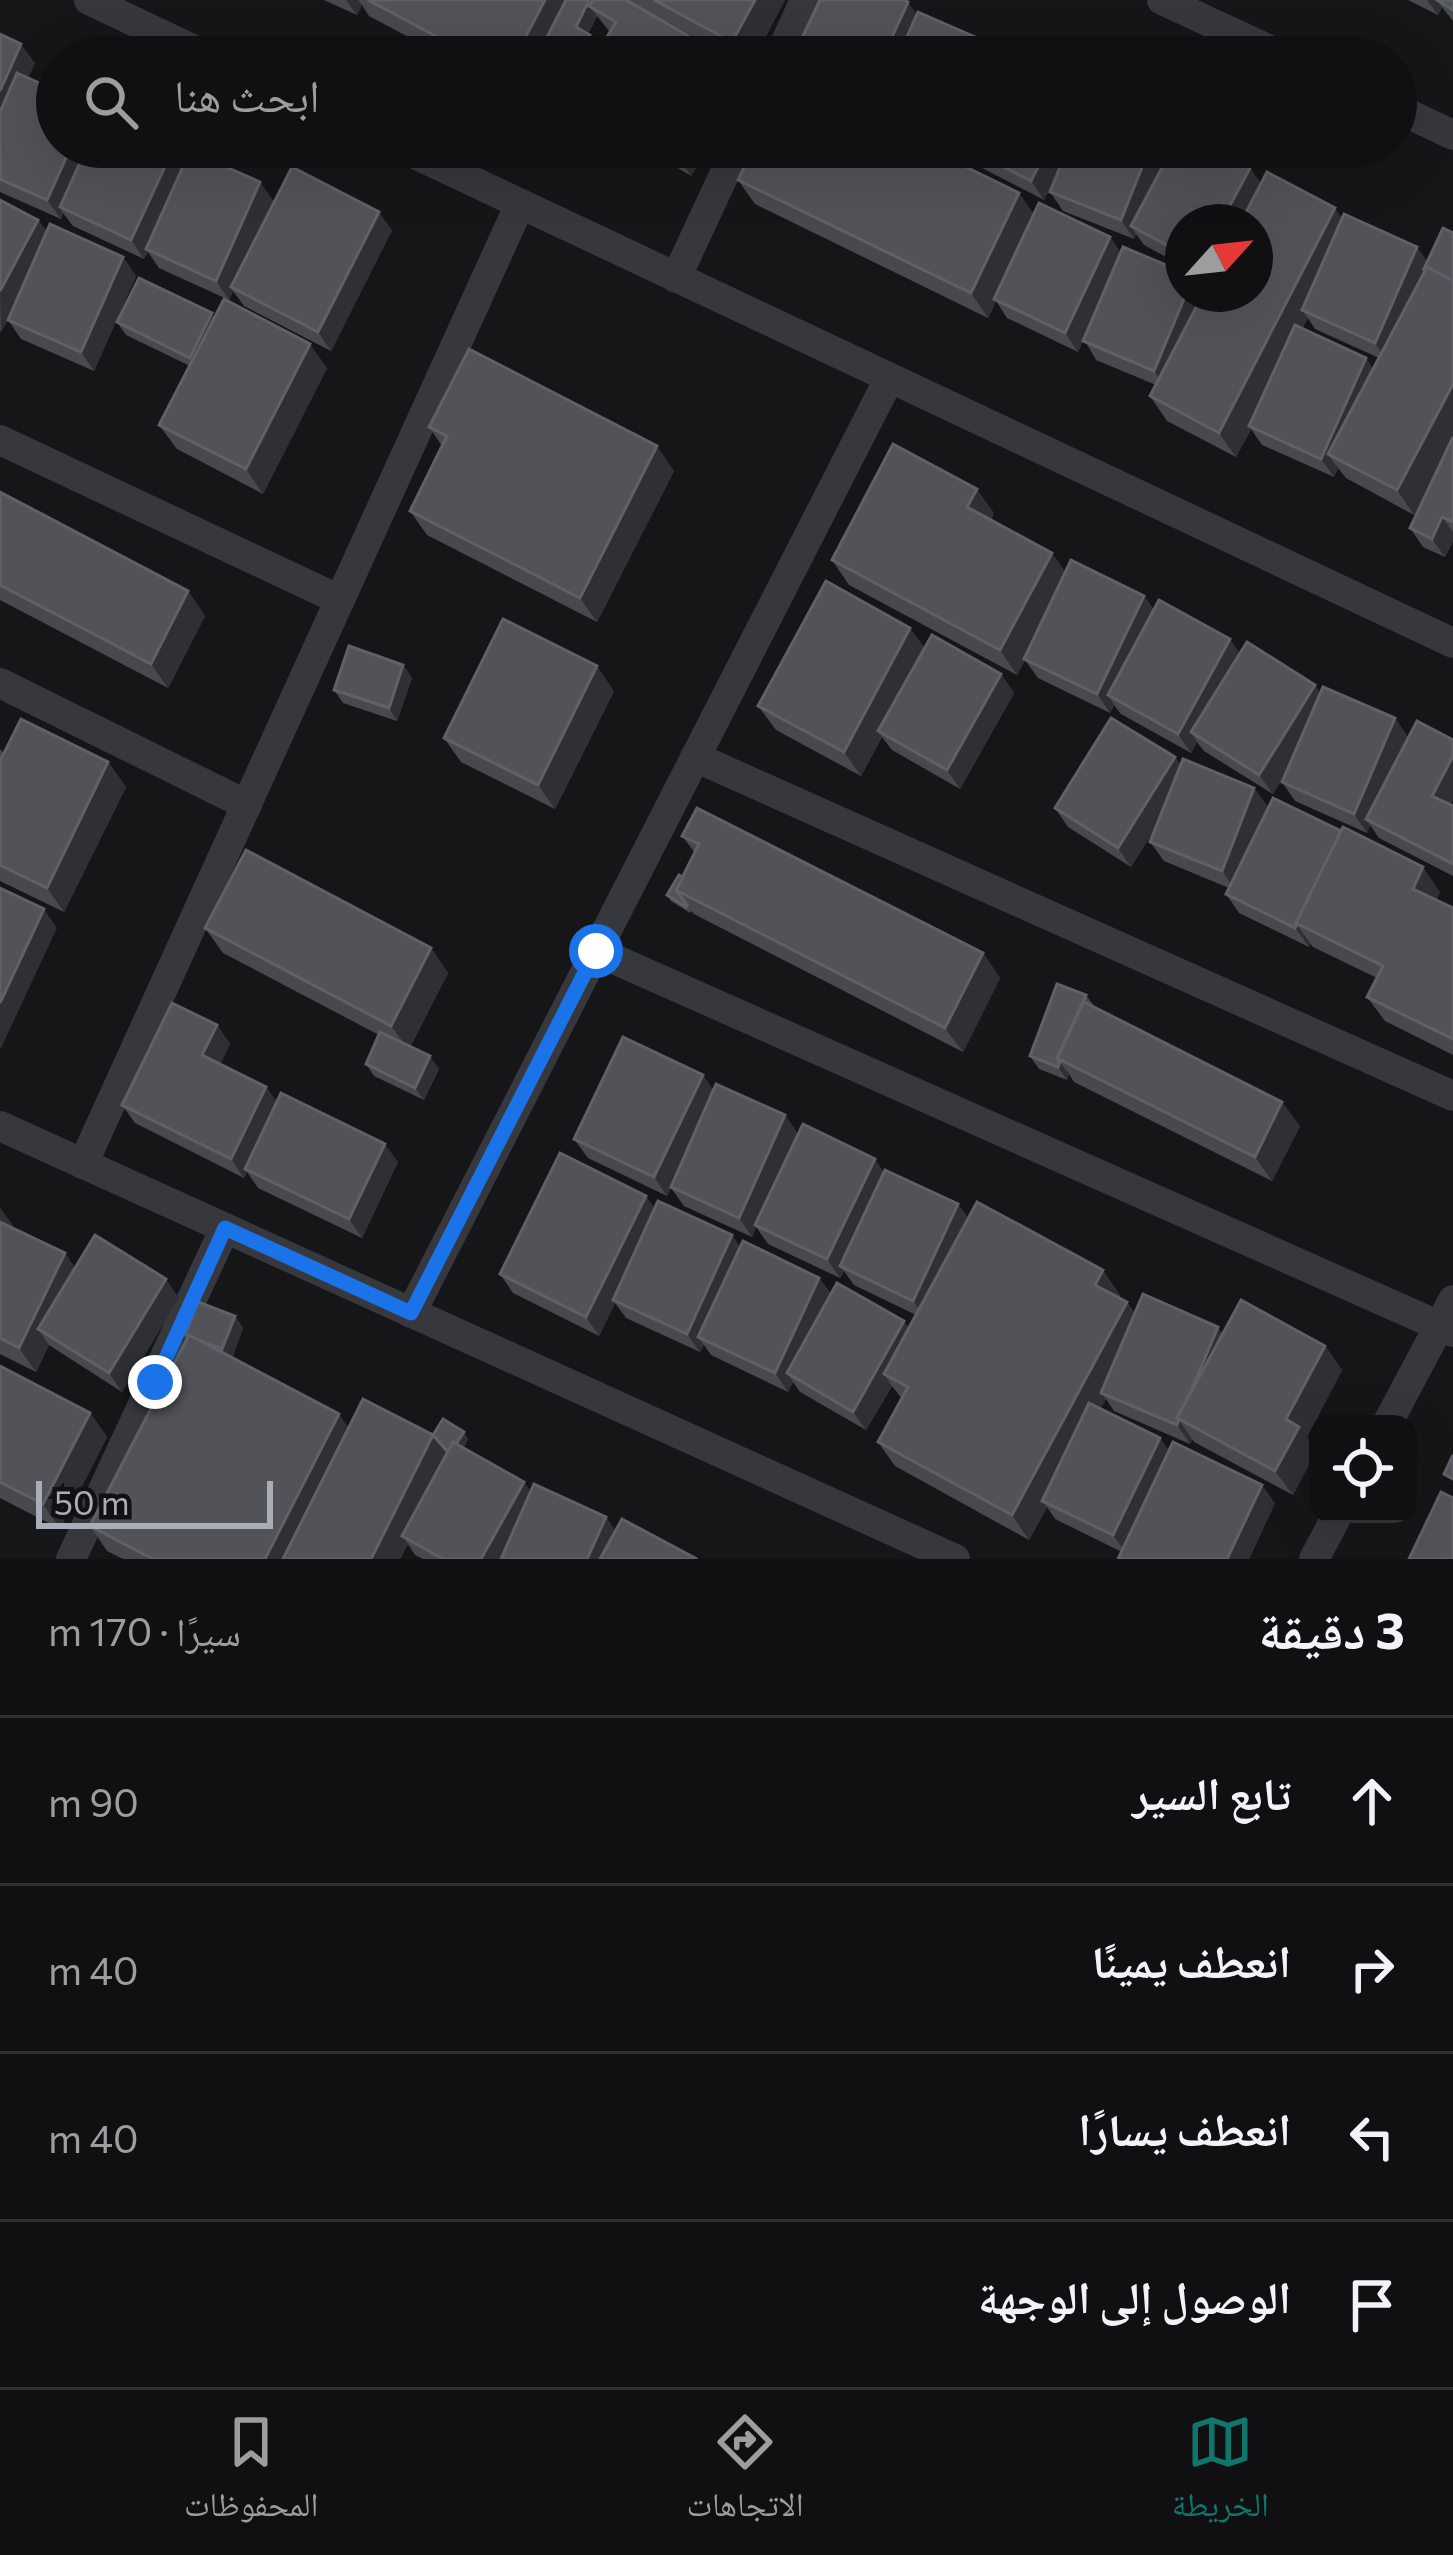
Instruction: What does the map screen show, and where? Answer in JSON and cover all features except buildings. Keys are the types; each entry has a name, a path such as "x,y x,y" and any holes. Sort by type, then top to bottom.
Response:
{"street":[{"path":"89,0 165,36"},
{"path":"789,36 806,0"},
{"path":"1162,0 1240,36"},
{"path":"1417,118 1453,135"},
{"path":"444,168 1453,643"},
{"path":"676,278 727,168"},
{"path":"83,1164 520,204"},
{"path":"411,1313 889,379"},
{"path":"0,440 340,601"},
{"path":"0,683 247,805"},
{"path":"695,757 1453,1096"},
{"path":"596,951 1448,1320 1392,1415"},
{"path":"0,1126 955,1559"},
{"path":"71,1559 225,1228"},
{"path":"1314,1559 1333,1523"}],"route":[{"path":"155,1382 225,1228 411,1313 596,951"}]}
